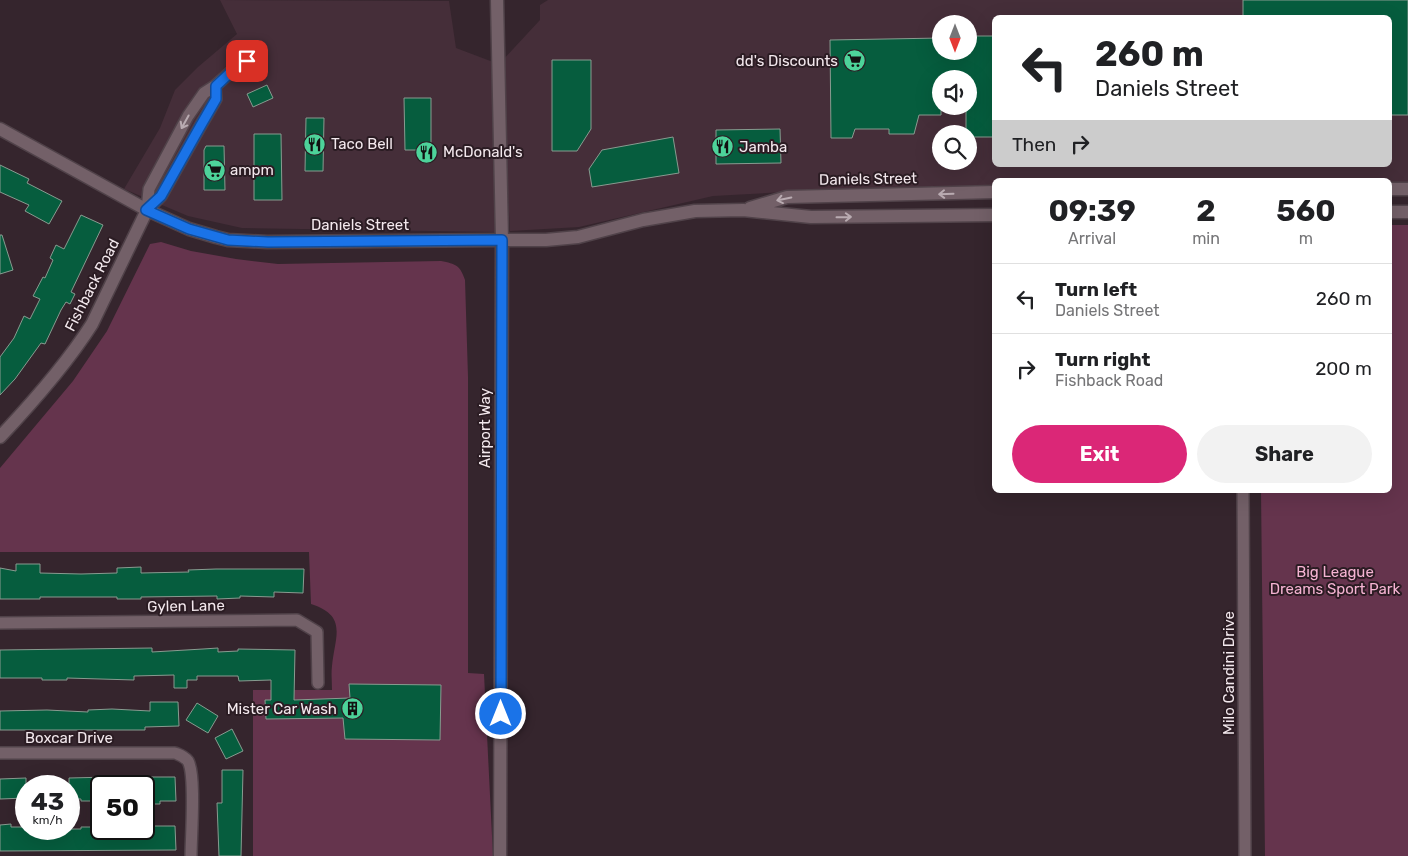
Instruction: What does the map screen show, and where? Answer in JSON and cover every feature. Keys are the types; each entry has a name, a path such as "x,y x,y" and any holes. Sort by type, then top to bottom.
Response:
{"main road":[{"name":"Airport Way","path":"497,0 502,240 500,856"},
{"name":"Daniels Street","path":"0,129 146,210 189,229 228,240 268,242 546,240 578,237 643,220 695,210 743,210 811,217 992,215"},
{"path":"1392,189 1408,190"},
{"name":"Daniels Street","path":"743,210 787,197 992,192"},
{"name":"Fishback Road","path":"0,438 31,404 81,342 92,324 146,210"},
{"path":"1392,212 1408,212"}],"street":[{"name":"Fishback Road","path":"146,210 149,189 188,116 204,93 216,86 233,70 261,53"},
{"name":"Fishback Road","path":"146,210 161,196 216,99 216,86"},
{"name":"Milo Candini Drive","path":"1243,493 1245,856"},
{"name":"Gylen Lane","path":"0,622 297,620 317,632 318,683"},
{"name":"Boxcar Drive","path":"0,754 175,753 182,755 189,762 192,786 191,856"}],"shaded area":[{"path":"220,0 449,1 456,48 493,62 496,232 242,228 188,216 124,189 160,128 175,90 198,67 237,34"},
{"path":"548,0 1408,0 1408,182 1392,182 1392,178 992,178 992,187 802,191 713,196 579,227 510,231 501,62 540,20 540,5"}],"green space":[{"name":"Big League Dreams Sport Park","path":"1392,225 1408,225 1408,856 1265,856 1261,493 1392,493"},
{"path":"161,242 191,251 278,264 441,261 454,264 461,271 465,280 468,377 468,673 484,674 493,856 253,856 253,690 332,690 332,669 336,636 335,621 323,609 311,604 309,552 0,552 0,468 73,381 107,331 150,244"}],"building":[{"path":"1243,0 1408,0 1408,115 1392,115 1392,15 1243,15"},
{"path":"978,36 992,36 992,137 977,137 977,125 966,125 966,115 977,115 977,70 932,70 932,115 919,115 914,134 889,134 889,129 855,129 852,138 831,138 830,40 932,38 932,60 978,60"},
{"path":"552,60 591,60 591,129 577,151 552,151"},
{"path":"267,85 273,98 253,107 247,94"},
{"path":"404,98 431,98 431,150 405,150"},
{"path":"306,118 324,118 323,171 305,171"},
{"path":"780,129 781,163 716,164 716,130"},
{"path":"254,134 281,134 282,200 254,200"},
{"path":"673,137 679,173 592,187 589,169 602,150"},
{"name":"ampm","path":"206,146 224,146 225,190 204,190 204,150"},
{"path":"0,165 29,179 27,183 62,201 49,224 25,211 29,205 0,192"},
{"path":"81,215 103,225 71,292 75,294 70,304 66,302 61,310 45,344 41,343 15,379 0,395 0,357 14,338 24,316 30,319 40,299 33,296 43,277 45,278 53,260 50,258 56,245 64,249"},
{"path":"0,235 2,235 13,270 0,274"},
{"path":"16,564 40,564 40,573 81,574 117,573 117,568 141,567 141,573 189,572 188,570 216,569 304,569 303,593 274,592 274,597 240,596 240,598 217,599 217,596 141,597 141,599 117,599 117,597 40,597 40,599 0,599 0,568 16,571"},
{"path":"152,648 152,652 218,648 218,652 238,651 238,649 295,650 294,700 350,698 349,684 441,685 440,740 345,739 343,718 266,719 265,700 271,700 271,680 239,681 238,676 197,676 197,680 187,680 187,688 174,688 174,675 134,676 134,680 0,678 0,650"},
{"path":"150,702 178,702 179,726 145,727 145,730 0,730 0,711 47,710 88,712 88,710 112,709 150,711"},
{"path":"197,703 218,716 208,733 186,720"},
{"path":"232,729 243,751 226,759 215,738"},
{"path":"222,770 243,770 241,856 219,856 217,803 222,803"},
{"path":"90,777 90,801 81,801 80,799 80,778"},
{"path":"155,777 175,777 176,801 160,801 160,804 155,804"},
{"path":"15,778 15,798 0,799 0,779"},
{"path":"11,824 11,827 15,827 15,840 80,840 81,827 90,827 90,840 155,840 155,826 175,826 176,850 0,851 0,825"}],"place":[{"name":"dd's Discounts","path":"854,61"},
{"name":"Taco Bell","path":"315,144"},
{"name":"Jamba","path":"723,147"},
{"name":"McDonald's","path":"427,152"},
{"name":"ampm","path":"214,170"},
{"name":"Mister Car Wash","path":"353,709"}],"route":[{"path":"247,61 233,70 216,86 216,99 161,196 146,210 189,229 228,240 268,242 502,240 501,714"}]}
